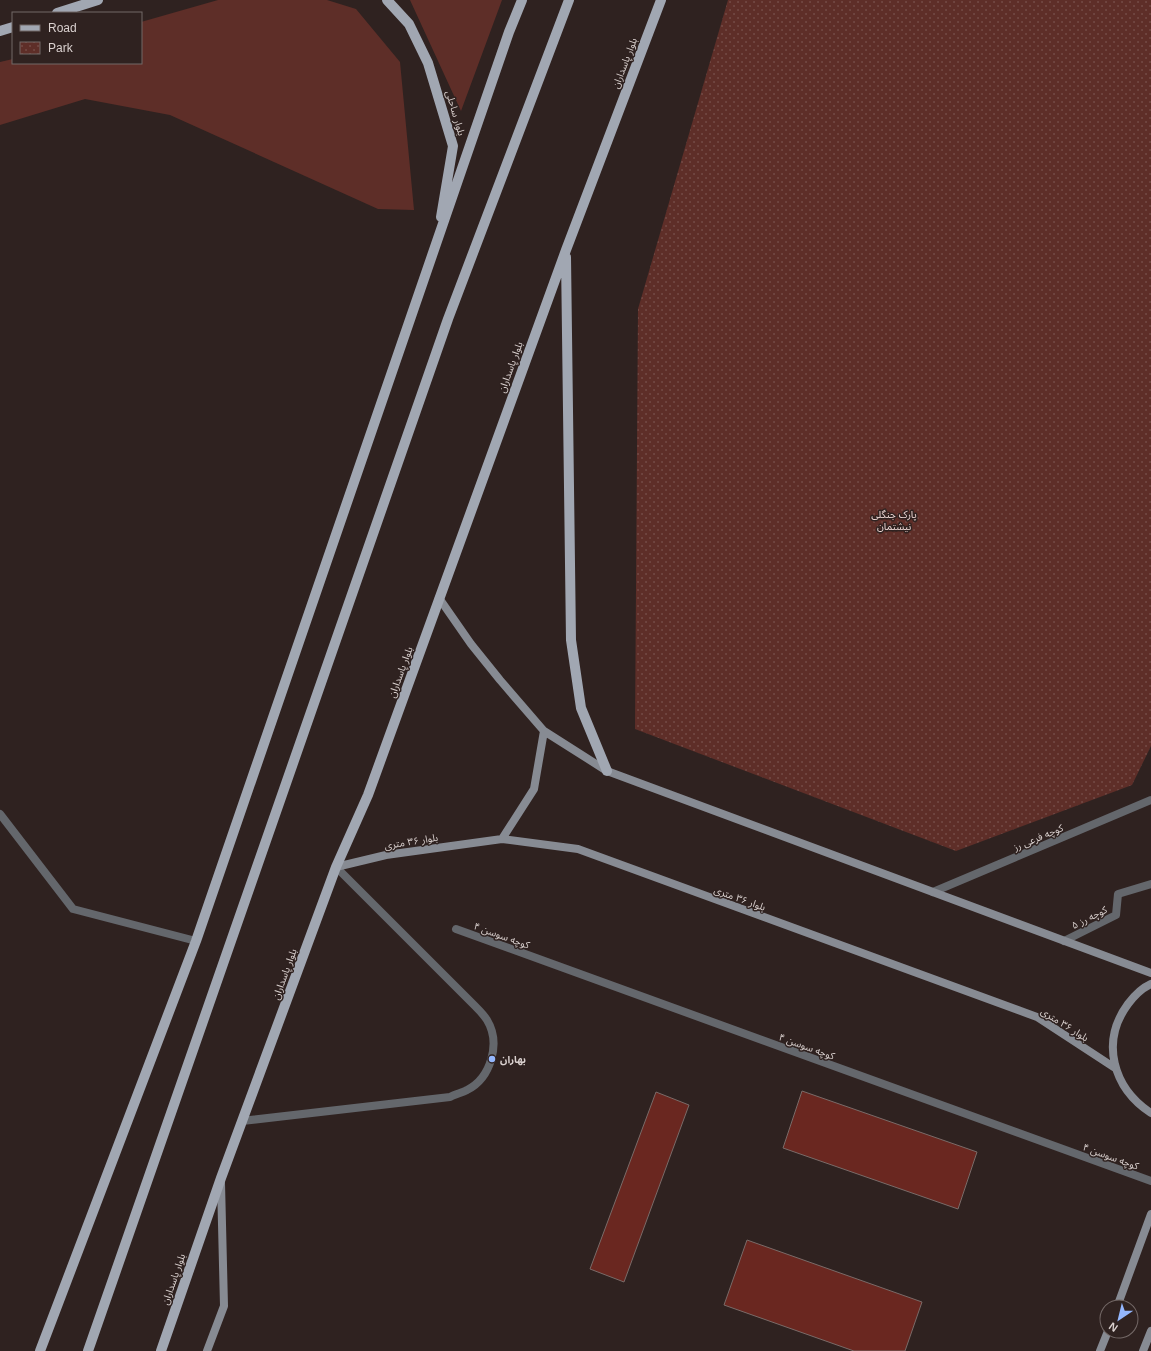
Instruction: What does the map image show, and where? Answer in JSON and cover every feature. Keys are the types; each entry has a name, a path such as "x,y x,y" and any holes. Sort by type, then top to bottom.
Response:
{"main road":[{"path":"60,12 98,0"},
{"name":"بلوار ساحلی","path":"387,0 409,24 428,63 453,146 436,246"},
{"path":"40,1351 196,941 509,32 522,0"},
{"path":"88,1351 448,319 569,0"},
{"name":"بلوار پاسداران","path":"161,1351 221,1178 336,867 368,795 566,250 661,0"},
{"path":"0,31 12,27"},
{"path":"566,250 571,640 581,708 608,771"},
{"path":"439,598 476,650 544,731 608,771 1151,973"},
{"path":"502,839 534,789 544,731"},
{"name":"بلوار ۳۶ متری","path":"336,867 386,855 502,839 578,849 1030,1015 1115,1068"},
{"path":"1151,984 1133,997 1121,1013 1115,1030 1112,1050 1115,1068 1123,1086 1135,1101 1151,1113"},
{"path":"207,1351 224,1306 221,1178"},
{"path":"1120,1299 1151,1214"},
{"path":"1143,1351 1151,1331"},
{"path":"1100,1351 1105,1339"}],"street":[{"name":"کوچه فرعی رز","path":"933,892 1151,800"},
{"path":"0,814 73,909 196,941"},
{"path":"242,1121 450,1096 468,1090 483,1077 492,1059 493,1040 488,1021 475,1006 336,867"},
{"name":"کوچه رز ۵","path":"1064,941 1116,915 1118,894 1151,884"},
{"name":"کوچه سوسن ۴","path":"456,929 1151,1181"}],"green space":[{"path":"218,0 327,0 356,9 400,62 414,210 378,209 170,115 85,99 0,125 0,62 12,59 12,64 142,64 142,22"},
{"path":"410,0 502,0 461,111"},
{"name":"پارک جنگلی نیشتمان","path":"728,0 1151,0 1151,746 1132,785 956,851 635,729 638,309"}],"building":[{"path":"802,1091 977,1152 958,1209 783,1148"},
{"path":"656,1092 689,1105 624,1282 590,1269"},
{"path":"747,1240 922,1302 905,1351 854,1351 724,1305"}],"place":[{"name":"بهاران","path":"492,1059"}]}
